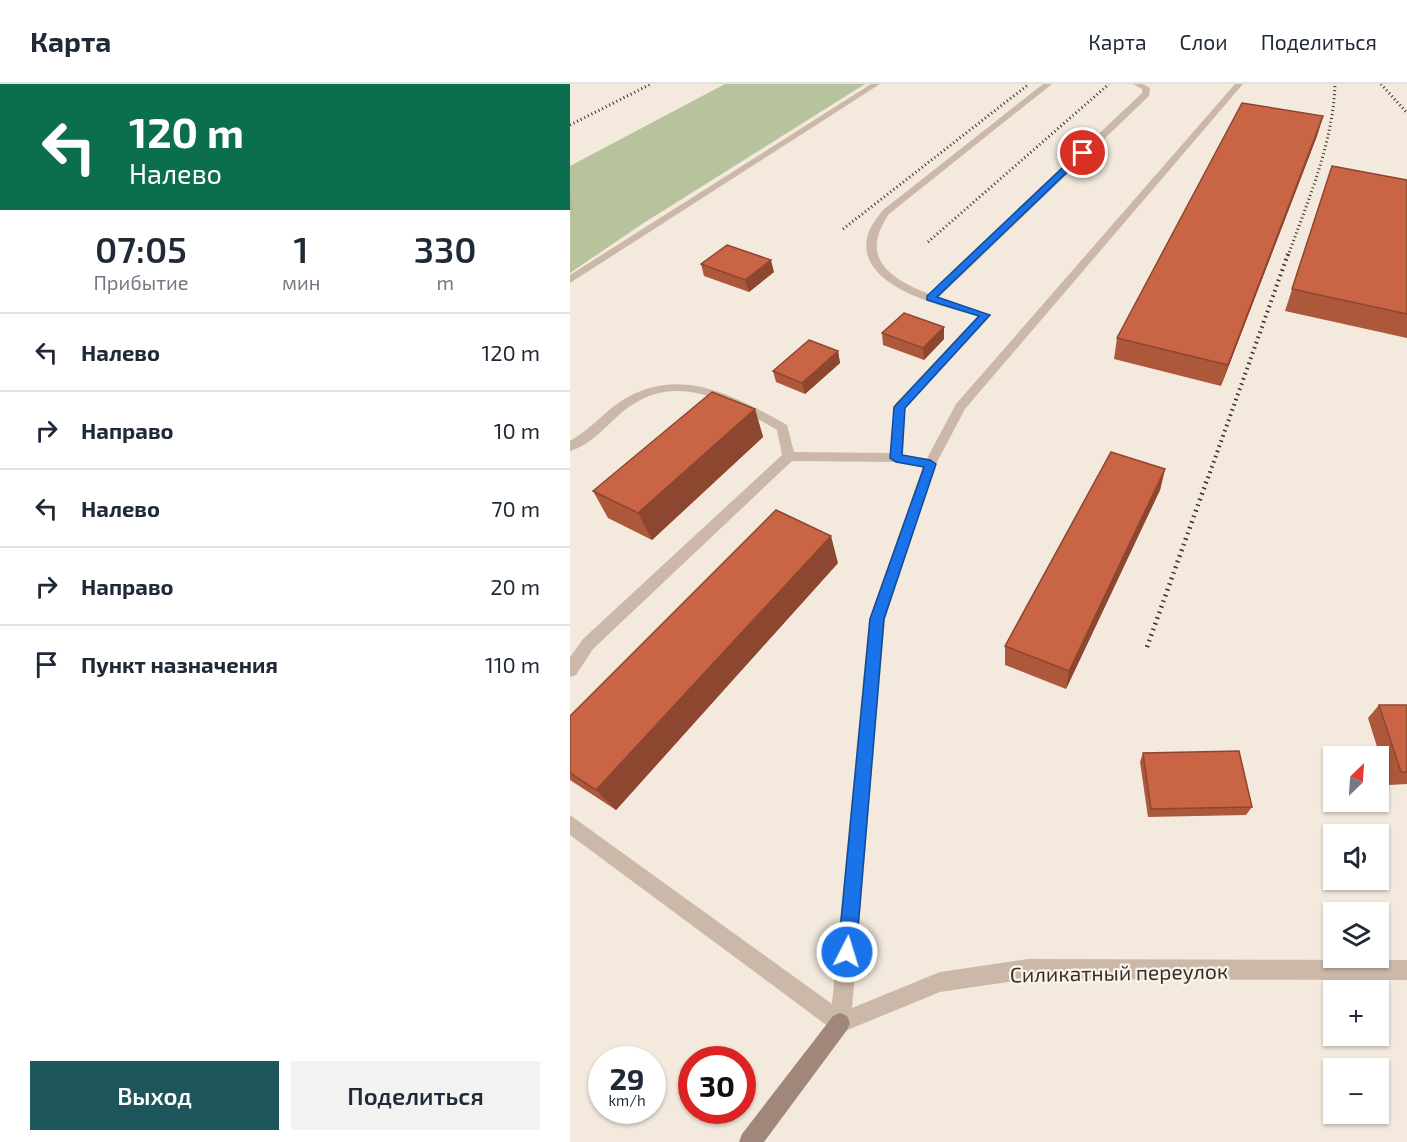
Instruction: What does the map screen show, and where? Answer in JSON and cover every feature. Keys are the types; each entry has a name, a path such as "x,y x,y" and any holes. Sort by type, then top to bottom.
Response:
{"street":[{"path":"570,280 876,84"},
{"path":"896,458 899,407 985,315 931,298 891,281 876,264 871,242 875,228 886,212 1048,84"},
{"path":"931,298 1146,94 1146,88 1137,84"},
{"path":"750,1142 840,1023 877,619 930,464 960,407 1239,84"},
{"path":"570,447 591,434 632,400 651,391 687,385 729,398 783,428 789,456"},
{"path":"570,670 588,644 789,456 896,458 930,464"},
{"path":"570,824 840,1023"},
{"name":"Силикатный переулок","path":"840,1023 940,982 1028,969 1407,970"}],"path":[{"path":"570,198 572,209 570,210"}],"green space":[{"path":"725,84 865,84 642,224 570,273 570,166"}],"building":[{"path":"1242,103 1323,116 1228,365 1117,338"},
{"path":"1332,166 1407,180 1407,314 1292,289"},
{"path":"727,245 771,260 745,280 701,264"},
{"path":"904,313 944,327 923,348 882,333"},
{"path":"809,340 838,351 802,383 773,371"},
{"path":"712,392 755,409 638,513 593,491"},
{"path":"1111,452 1165,469 1069,671 1005,646"},
{"path":"776,510 831,536 596,790 570,773 570,716"},
{"path":"1379,705 1407,705 1407,772 1401,772"},
{"path":"1239,751 1252,807 1151,809 1143,753"}],"railway":[{"path":"570,125 651,84"},
{"path":"843,229 1029,84"},
{"path":"928,242 1109,84"},
{"path":"1288,256 1325,150 1335,84"},
{"path":"1381,84 1407,113"},
{"path":"1208,478 1288,254"},
{"path":"1147,647 1208,477"}],"route":[{"path":"847,952 877,619 930,464 896,458 899,407 985,315 931,298 1083,153"}]}
